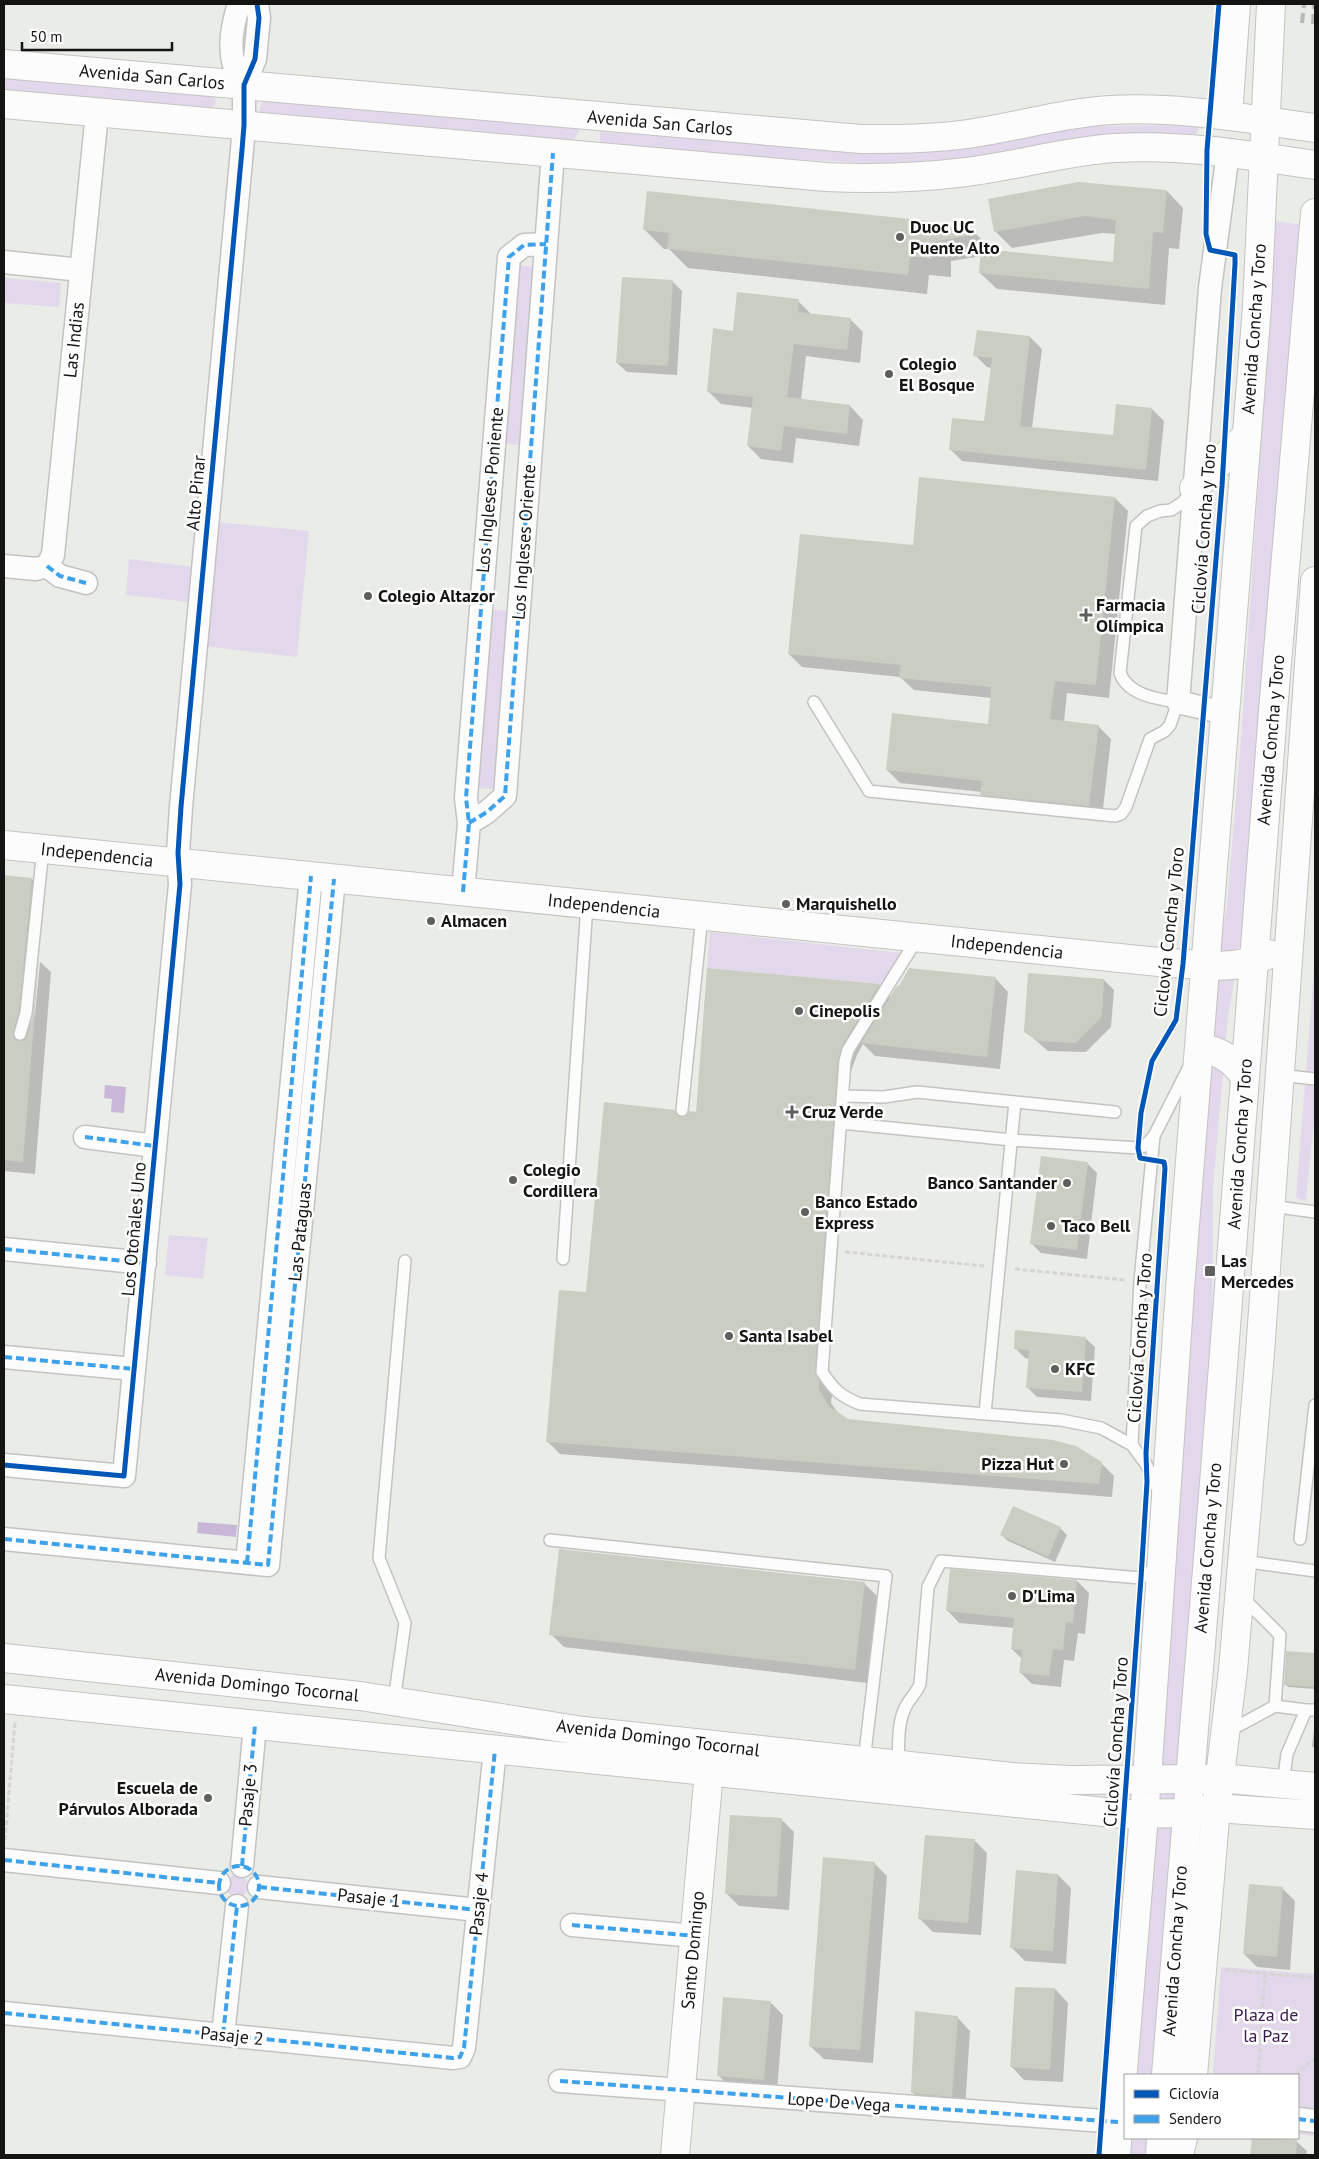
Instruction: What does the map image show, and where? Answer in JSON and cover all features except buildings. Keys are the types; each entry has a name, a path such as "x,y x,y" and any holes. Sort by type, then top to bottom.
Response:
{"main road":[{"path":"1228,115 1236,4"},
{"name":"Avenida Concha y Toro","path":"1116,2155 1147,1779 1164,1505 1247,435 1258,280 1264,122 1272,4"},
{"name":"Avenida San Carlos","path":"4,64 825,137 898,139 969,134 1082,113 1110,110 1184,111 1228,115 1264,122 1315,128"},
{"path":"4,104 797,175 864,178 967,172 1081,151 1116,148 1169,147 1263,157 1315,165"},
{"path":"580,155 592,132 610,118"},
{"name":"Avenida Concha y Toro","path":"1166,2074 1215,1471 1273,711 1315,213"},
{"path":"1194,488 1247,435"},
{"path":"1273,711 1315,587"},
{"name":"Avenida Concha y Toro","path":"1193,2074 1216,1808 1226,1733 1242,1561 1260,1353 1290,940 1308,776 1315,587"},
{"name":"Independencia","path":"4,845 918,938 1205,965 1222,966 1253,962"},
{"path":"1253,962 1290,940"},
{"path":"1199,1048 1224,1055 1234,1062 1245,1078"},
{"path":"1215,1471 1260,1353"},
{"name":"Avenida Domingo Tocornal","path":"4,1658 398,1701 583,1731 710,1758 1144,1814 1186,1813 1216,1808 1315,1815"},
{"path":"173,1716 180,1696 178,1676"},
{"path":"398,1701 404,1721 398,1739"},
{"name":"Avenida Domingo Tocornal","path":"7,1709 173,1716 495,1750 710,1758 864,1761 1012,1777 1070,1780 1220,1778 1315,1787"},
{"name":"Santo Domingo","path":"675,2155 710,1758"},
{"path":"1160,2155 1161,2139"},
{"path":"1179,2155 1183,2139"}],"street":[{"path":"238,4 233,29 231,57 237,76 244,85 256,59 257,4"},
{"name":"Alto Pinar","path":"178,864 181,799 244,126 244,85"},
{"name":"Las Indias","path":"47,566 53,555 97,113"},
{"name":"Los Ingleses Oriente","path":"469,823 487,812 505,796 553,153"},
{"path":"1225,713 1178,702 1210,288 1228,153"},
{"name":"Los Ingleses Poniente","path":"463,892 469,823 466,798 509,257 524,245 546,244"},
{"path":"4,262 81,270"},
{"path":"4,566 36,569 47,566 60,576 86,583"},
{"name":"Los Otoñales Uno","path":"4,1465 124,1476 180,884 178,864"},
{"name":"Las Pataguas","path":"4,1539 268,1565 322,878"},
{"name":"Los Otoñales Uno","path":"85,1137 155,1146"},
{"name":"Los Otoñales Uno","path":"4,1249 145,1263"},
{"path":"4,1357 134,1369"},
{"name":"Pasaje 3","path":"242,1866 255,1725"},
{"name":"Pasaje 4","path":"460,2057 464,2048 495,1750"},
{"path":"4,1851 219,1883"},
{"path":"242,1866 256,1875 259,1887 258,1894 250,1903 237,1906 225,1901 219,1889 219,1883 221,1877 230,1868 242,1866"},
{"name":"Pasaje 1","path":"259,1887 478,1910"},
{"path":"223,2035 237,1906"},
{"path":"572,1925 695,1936"},
{"name":"Pasaje 2","path":"4,2013 453,2058 460,2057"},
{"name":"Lope De Vega","path":"560,2081 1118,2122"},
{"path":"1299,2119 1315,2121"}],"lane":[{"path":"814,702 862,783 869,791 1115,816 1121,814 1126,807 1150,739 1165,731 1170,725 1178,702 1138,692 1123,681 1120,673 1136,526 1147,516 1160,511 1171,510 1182,504 1194,488"},
{"path":"20,1034 26,1013 43,849"},
{"path":"563,1260 586,904"},
{"path":"682,1110 702,916"},
{"path":"918,938 848,1050 822,1372 835,1391 847,1399 860,1404 985,1413 1085,1424 1108,1432 1132,1445 1146,1464 1164,1505"},
{"path":"841,1123 1012,1140 1138,1148 1145,1146 1154,1136 1199,1048"},
{"path":"1280,1075 1315,1079"},
{"path":"843,1096 884,1098 917,1092 1115,1112"},
{"path":"985,1413 1015,1102"},
{"path":"1132,1445 1140,1281 1154,1136"},
{"path":"1270,1206 1315,1212"},
{"path":"398,1701 405,1623 379,1558 404,1262"},
{"path":"1300,1539 1315,1405"},
{"path":"550,1540 886,1576 864,1761"},
{"path":"898,1765 901,1720 905,1707 916,1694 920,1684 928,1586 942,1561 1141,1578 1161,1564"},
{"path":"1242,1561 1315,1570"},
{"path":"1239,1593 1280,1635 1275,1706"},
{"path":"1226,1733 1275,1706 1311,1710 1287,1754 1283,1784"}],"path":[{"path":"4,1851 16,1720 7,1709"},
{"path":"1217,1970 1315,1978"},
{"path":"1258,2074 1265,1974"},
{"path":"1296,2074 1315,2058"}],"green space":[{"path":"4,71 214,94 216,102 213,108 208,109 4,92"},
{"path":"267,100 581,127 571,145 258,115 262,103"},
{"path":"1200,125 1195,137 952,163 908,165 752,157 600,142 600,132 770,143 1040,134 1091,126"},
{"path":"1273,221 1303,225 1244,922 1228,1016 1213,1187 1212,1420 1157,2074 1136,2074 1165,1727 1175,1530 1214,983 1227,905 1241,740 1261,446"},
{"path":"518,265 538,267 524,445 504,444"},
{"path":"4,278 61,283 59,307 4,303"},
{"path":"215,522 309,531 297,657 203,646 207,604 126,595 129,559 210,569"},
{"path":"489,609 509,611 495,789 475,788"},
{"path":"710,932 901,953 881,984 707,968"},
{"path":"1315,957 1315,1111 1306,1201 1296,1198"},
{"path":"169,1235 208,1238 203,1279 165,1275"},
{"path":"233,1875 241,1875 248,1882 248,1890 241,1897 233,1897 226,1890 226,1882"},
{"name":"Plaza de la Paz","path":"1221,1967 1315,1974 1315,2136 1299,2134 1299,2074 1213,2074"},
{"path":"1130,2139 1151,2139 1150,2155 1129,2155"}],"shaded area":[{"path":"105,1085 126,1087 124,1113 111,1112 112,1099 104,1098"},
{"path":"198,1522 237,1525 236,1537 197,1533"}],"railway":[{"path":"1302,23 1304,4"},
{"path":"1313,24 1314,4"}],"marked path":[{"path":"469,823 487,812 505,796 553,153"},
{"path":"463,892 469,823 466,798 509,257 524,245 546,244"},
{"path":"47,566 60,576 86,583"},
{"path":"247,1563 311,876"},
{"path":"4,1539 268,1565 334,879"},
{"path":"85,1137 155,1146"},
{"path":"4,1249 145,1263"},
{"path":"4,1357 134,1369"},
{"path":"242,1866 255,1725"},
{"path":"4,2013 453,2058 460,2057 464,2048 495,1750"},
{"path":"4,1860 219,1883"},
{"path":"243,1866 250,1869 256,1875 259,1886 258,1894 250,1903 243,1906 235,1906 228,1903 220,1894 219,1882 222,1875 231,1867 243,1866"},
{"path":"259,1887 478,1910"},
{"path":"223,2035 237,1906"},
{"path":"572,1925 695,1936"},
{"path":"560,2081 1118,2122"},
{"path":"1299,2119 1315,2121"}],"cycle path":[{"path":"4,1465 124,1476 180,884 178,853 181,807 242,150 244,85 255,59 259,18 257,4"},
{"name":"Ciclovía Concha y Toro","path":"1099,2155 1141,1578 1147,1482 1146,1453 1165,1168 1164,1162 1140,1158 1138,1148 1141,1113 1152,1061 1176,1020 1183,964 1222,486 1235,264 1235,255 1210,250 1206,234 1207,150 1219,4"}],"place":[{"name":"Duoc UC Puente Alto","path":"900,237"},
{"name":"Colegio El Bosque","path":"889,374"},
{"name":"Colegio Altazor","path":"368,596"},
{"name":"Farmacia Olímpica","path":"1086,615"},
{"name":"Marquishello","path":"786,904"},
{"name":"Almacen","path":"431,921"},
{"name":"Cinepolis","path":"799,1011"},
{"name":"Cruz Verde","path":"792,1112"},
{"name":"Colegio Cordillera","path":"513,1180"},
{"name":"Banco Santander","path":"1067,1183"},
{"name":"Banco Estado Express","path":"805,1212"},
{"name":"Taco Bell","path":"1051,1226"},
{"name":"Las Mercedes","path":"1210,1271"},
{"name":"Santa Isabel","path":"729,1336"},
{"name":"KFC","path":"1055,1369"},
{"name":"Pizza Hut","path":"1064,1464"},
{"name":"D'Lima","path":"1012,1596"},
{"name":"Escuela de Párvulos Alborada","path":"208,1798"}]}
